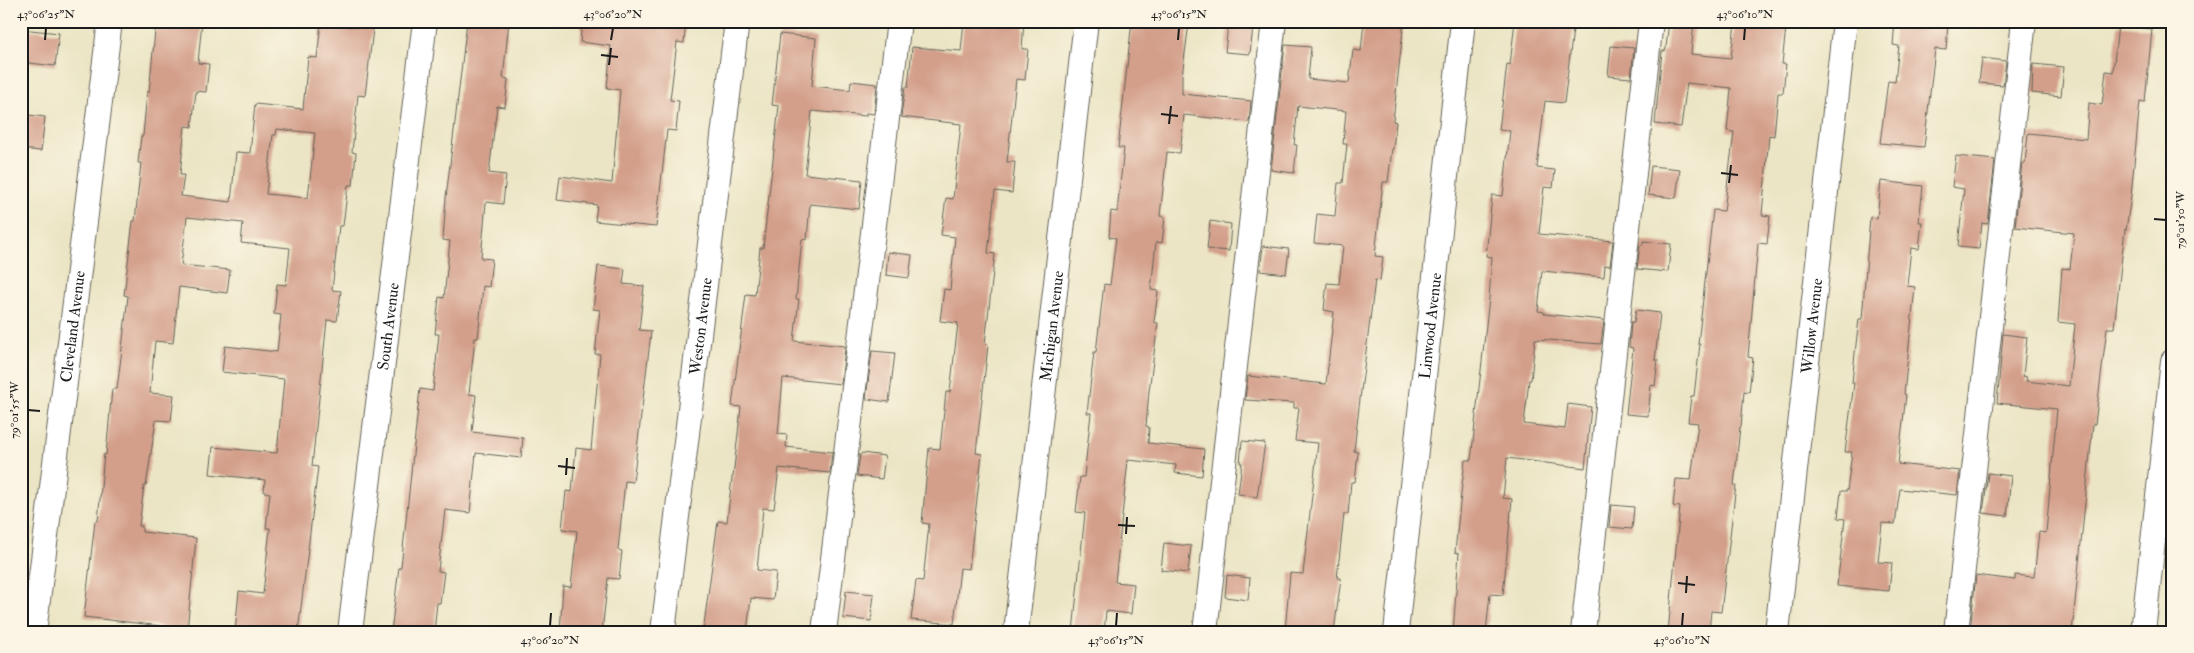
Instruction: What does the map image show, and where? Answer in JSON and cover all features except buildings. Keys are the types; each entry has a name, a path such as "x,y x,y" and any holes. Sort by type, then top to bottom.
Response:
{"street":[{"name":"Cleveland Avenue","path":"34,632 110,21"},
{"name":"South Avenue","path":"350,632 425,21"},
{"name":"Weston Avenue","path":"663,632 737,21"},
{"path":"824,632 900,21"},
{"name":"Michigan Avenue","path":"1016,632 1086,21"},
{"path":"1204,632 1274,21"},
{"name":"Linwood Avenue","path":"1396,632 1463,21"},
{"path":"1583,632 1651,21"},
{"name":"Willow Avenue","path":"1777,632 1845,21"},
{"path":"1956,632 2024,21"},
{"path":"2143,632 2173,361"}]}
